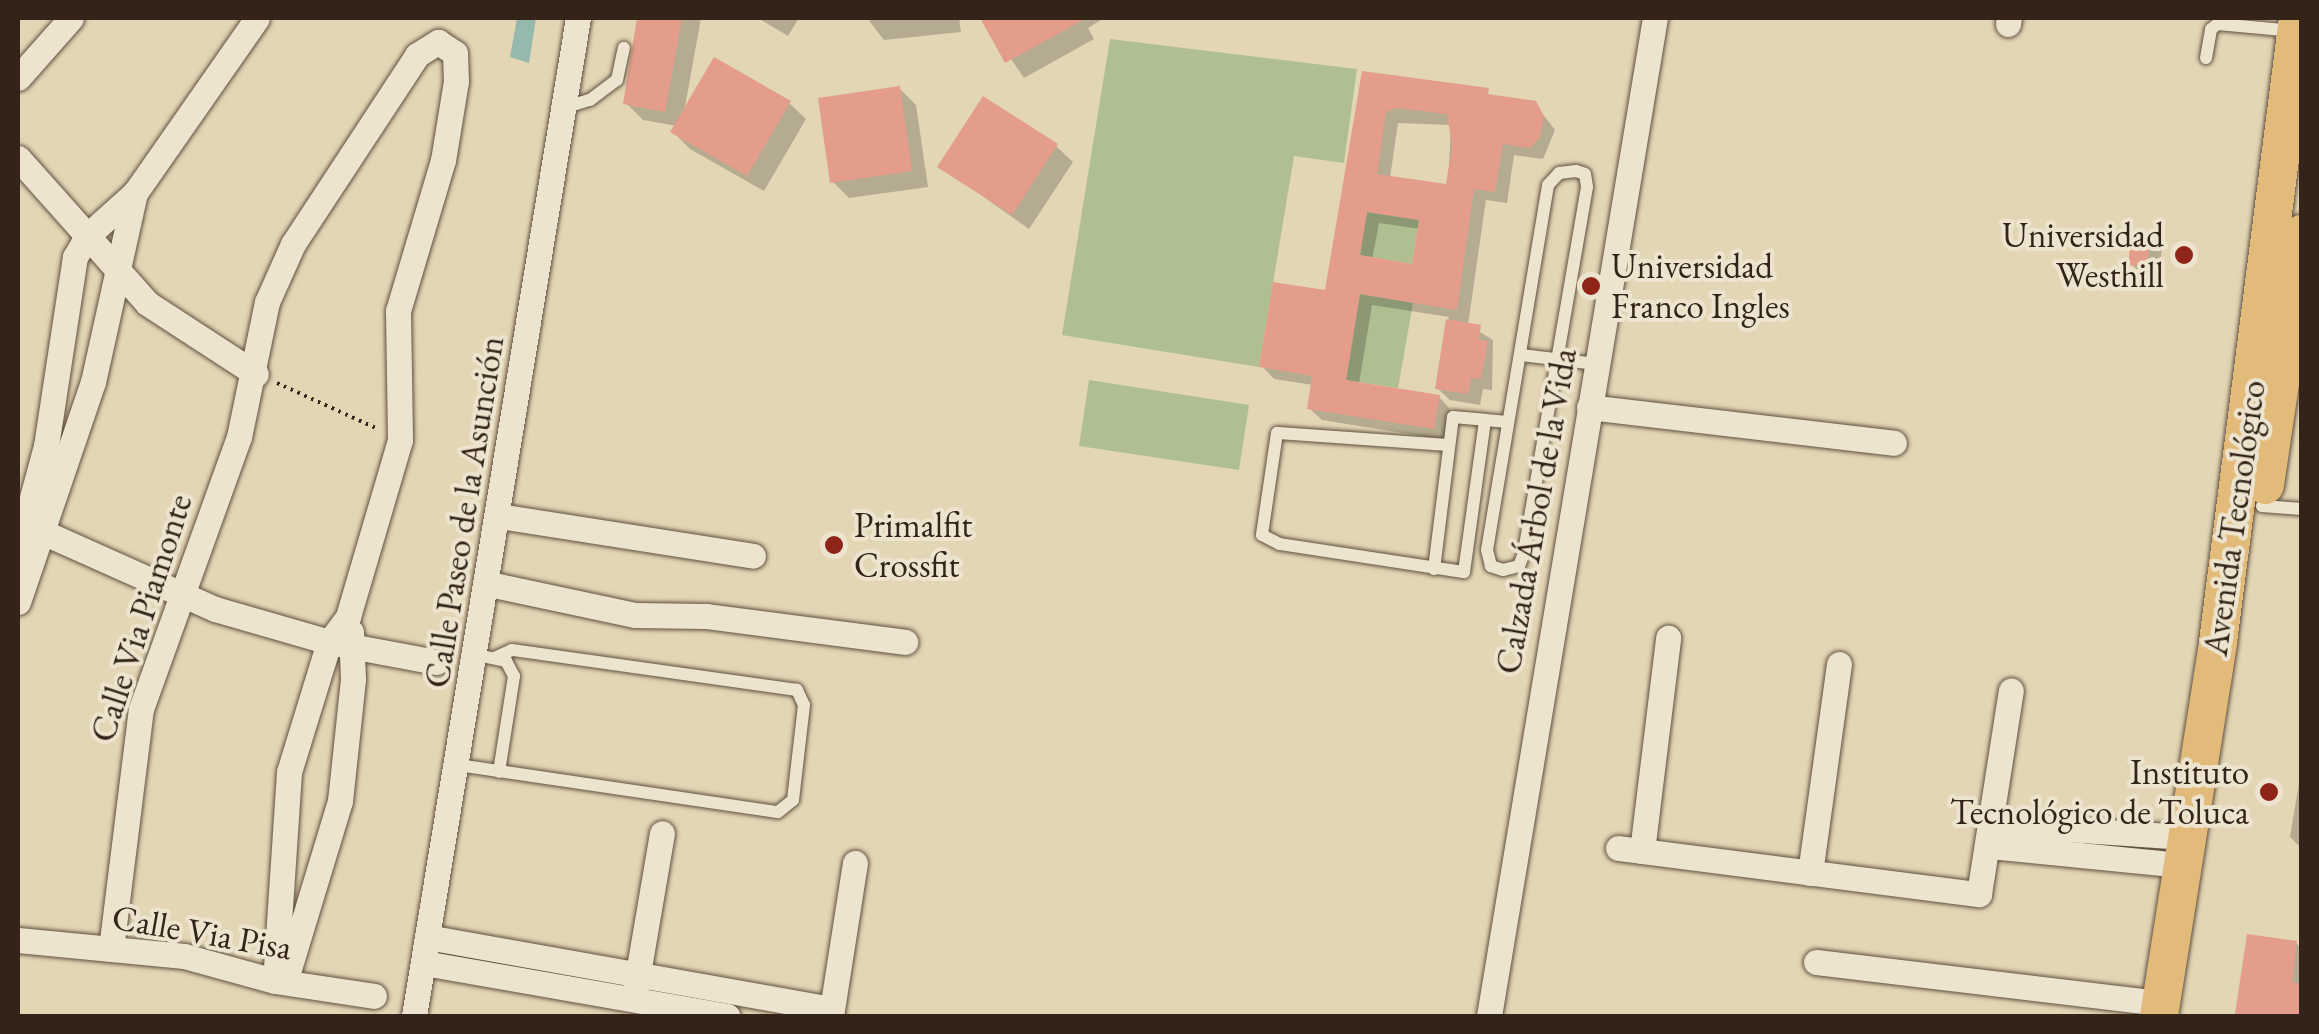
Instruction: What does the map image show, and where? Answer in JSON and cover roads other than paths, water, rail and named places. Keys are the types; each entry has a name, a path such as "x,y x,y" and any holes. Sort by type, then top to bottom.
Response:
{"main road":[{"name":"Avenida Tecnológico","path":"2168,1012 2171,850 2244,453 2297,24"},
{"name":"Avenida Tecnológico","path":"2168,1012 2262,506 2302,234"}],"street":[{"path":"18,78 71,18"},
{"path":"18,602 46,446 64,295 87,236 135,193 257,18"},
{"name":"Calle Paseo de la Asunción","path":"414,1016 458,765 487,656 498,516 578,18"},
{"name":"Calzada Árbol de la Vida","path":"1490,1016 1654,18"},
{"name":"Calle Via Piamonte","path":"111,949 141,709 256,374 267,302 293,244 418,55 438,42 448,45 457,64 451,120 398,311 400,440 348,617"},
{"path":"18,158 120,278 184,330 256,374"},
{"path":"18,549 94,382 120,278 135,193"},
{"path":"1588,407 1894,443"},
{"path":"498,516 753,556"},
{"path":"29,525 179,594 329,642 436,662"},
{"path":"490,584 635,615 706,616 905,642"},
{"path":"280,982 289,772 329,642 348,617"},
{"path":"280,982 340,801 355,648 348,617"},
{"path":"1668,638 1630,850 1982,892 2012,690"},
{"path":"1810,874 1839,664"},
{"path":"635,988 662,833"},
{"path":"1991,835 2171,850"},
{"path":"426,950 635,988 832,1013 856,863"},
{"name":"Calle Via Pisa","path":"18,940 184,956 280,982 374,996"},
{"path":"1816,962 2168,1012"},
{"path":"635,988 728,1016"}],"lane":[{"path":"2206,58 2211,29 2218,24 2297,24"},
{"path":"564,108 590,100 617,80 624,48"},
{"path":"1576,171 1585,174 1587,187 1558,360 1522,561 1510,571 1495,568 1487,557 1548,186 1559,173 1576,171"},
{"path":"1521,355 1596,364"},
{"path":"1434,569 1454,416 1508,422"},
{"path":"1449,445 1277,433 1264,506 1266,540 1434,569 1467,567 1486,420"},
{"path":"2262,506 2302,509"},
{"path":"458,765 778,812 793,800 804,705 797,690 512,650 487,656"},
{"path":"487,656 514,676 500,772"}],"water":[{"path":"517,18 536,18 529,63 510,57"}],"place":[{"name":"Universidad Westhill","path":"2184,255"},
{"name":"Universidad Franco Ingles","path":"1591,286"},
{"name":"Primalfit Crossfit","path":"834,545"},
{"name":"Instituto Tecnológico de Toluca","path":"2269,792"}]}
